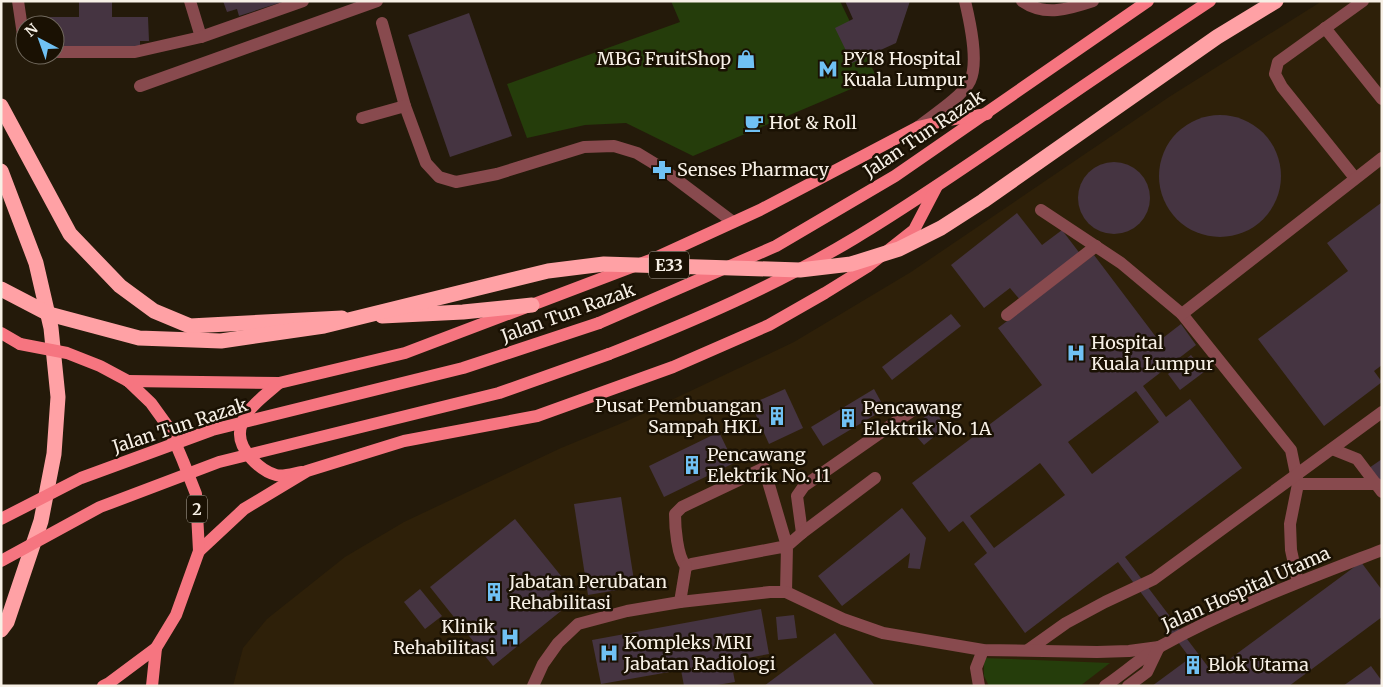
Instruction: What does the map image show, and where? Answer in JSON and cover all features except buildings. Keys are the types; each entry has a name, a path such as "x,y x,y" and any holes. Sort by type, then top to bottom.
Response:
{"highway":[{"name":"E33","path":"1,289 49,314 139,338 221,341 324,326 548,271 595,265 622,264 800,270 851,264 899,249 941,228 983,201 1217,37 1276,1"},
{"path":"1,106 70,234 120,286 154,311 190,326 463,312 532,305"},
{"path":"1,171 36,263 51,328 58,397 54,454 42,521 6,622 1,630"}],"main road":[{"path":"1,561 100,507 219,462 498,393 609,354 684,325 744,298 854,239 937,186 1210,1"},
{"name":"Jalan Tun Razak","path":"1,520 81,478 212,430 463,368 599,323 776,246 895,176 1143,3"},
{"path":"128,382 279,383 405,352 652,259 760,210 918,127 986,114"},
{"path":"279,383 255,404 246,415 240,433 246,452 254,462 276,475 307,471 404,441 537,416 672,367 769,325 825,294 867,267 914,230 937,186"},
{"name":"2","path":"1,333 20,344"},
{"name":"2","path":"1,345 20,344 67,353 100,366 128,382 151,403 169,428 196,494 199,552 176,615 156,648 103,686"},
{"path":"199,552 244,509 307,471"},
{"name":"2","path":"152,686 156,648"}],"street":[{"path":"18,1 20,15"},
{"path":"190,1 200,37"},
{"path":"65,52 135,52 200,37 302,1"},
{"path":"140,86 377,1"},
{"path":"918,127 958,96 970,82 974,59 965,1"},
{"path":"1022,1 1030,6 1057,11 1093,1"},
{"path":"1355,178 1282,87 1275,74 1278,62 1363,1"},
{"path":"382,23 405,106 426,163 439,176 456,182 497,174 584,147 614,146 637,153 660,167 733,222"},
{"path":"1325,28 1382,99"},
{"path":"362,118 405,106"},
{"path":"1182,314 1382,158"},
{"path":"1041,210 1121,263 1182,314 1291,450 1297,479 1290,524 1291,550 1298,582"},
{"path":"1007,315 1096,246"},
{"path":"802,532 797,496 804,486 913,410"},
{"path":"1028,650 1066,624 1105,602 1154,579 1297,479 1332,449 1382,412"},
{"path":"1332,449 1357,459 1379,488"},
{"path":"686,566 681,561 675,514 682,507 764,468 787,546 786,592"},
{"path":"686,566 787,546 802,532 875,478"},
{"path":"1297,479 1379,488"},
{"name":"Jalan Hospital Utama","path":"1106,686 1159,647 1194,629 1298,582 1382,550"},
{"path":"680,602 686,566"},
{"path":"533,686 543,664 558,643 578,624 627,611 749,593 786,592 866,628 883,633 983,650 1097,652 1129,651 1159,647"},
{"path":"1128,686 1147,672 1159,647"},
{"path":"979,686 976,668 983,650"}],"shaded area":[{"name":"Hospital Kuala Lumpur","path":"1322,1 1382,1 1382,686 233,686 243,648 267,619 345,557 404,522 561,448 627,421 794,342 911,272 1169,97"}],"green space":[{"path":"671,1 840,1 877,78 693,156 626,123 585,125 527,138 507,84 680,22"},
{"path":"984,658 1110,663 1080,686 989,686 984,676"}],"place":[{"name":"MBG FruitShop","path":"746,59"},
{"name":"PY18 Hospital Kuala Lumpur","path":"828,69"},
{"name":"Hot & Roll","path":"754,123"},
{"name":"Senses Pharmacy","path":"662,170"},
{"name":"Hospital Kuala Lumpur","path":"1076,353"},
{"name":"Pusat Pembuangan Sampah HKL","path":"777,416"},
{"name":"Pencawang Elektrik No. 1A","path":"848,418"},
{"name":"Pencawang Elektrik No. 11","path":"692,465"},
{"name":"Jabatan Perubatan Rehabilitasi","path":"494,592"},
{"name":"Klinik Rehabilitasi","path":"510,637"},
{"name":"Kompleks MRI Jabatan Radiologi","path":"609,653"},
{"name":"Blok Utama","path":"1193,665"}]}
